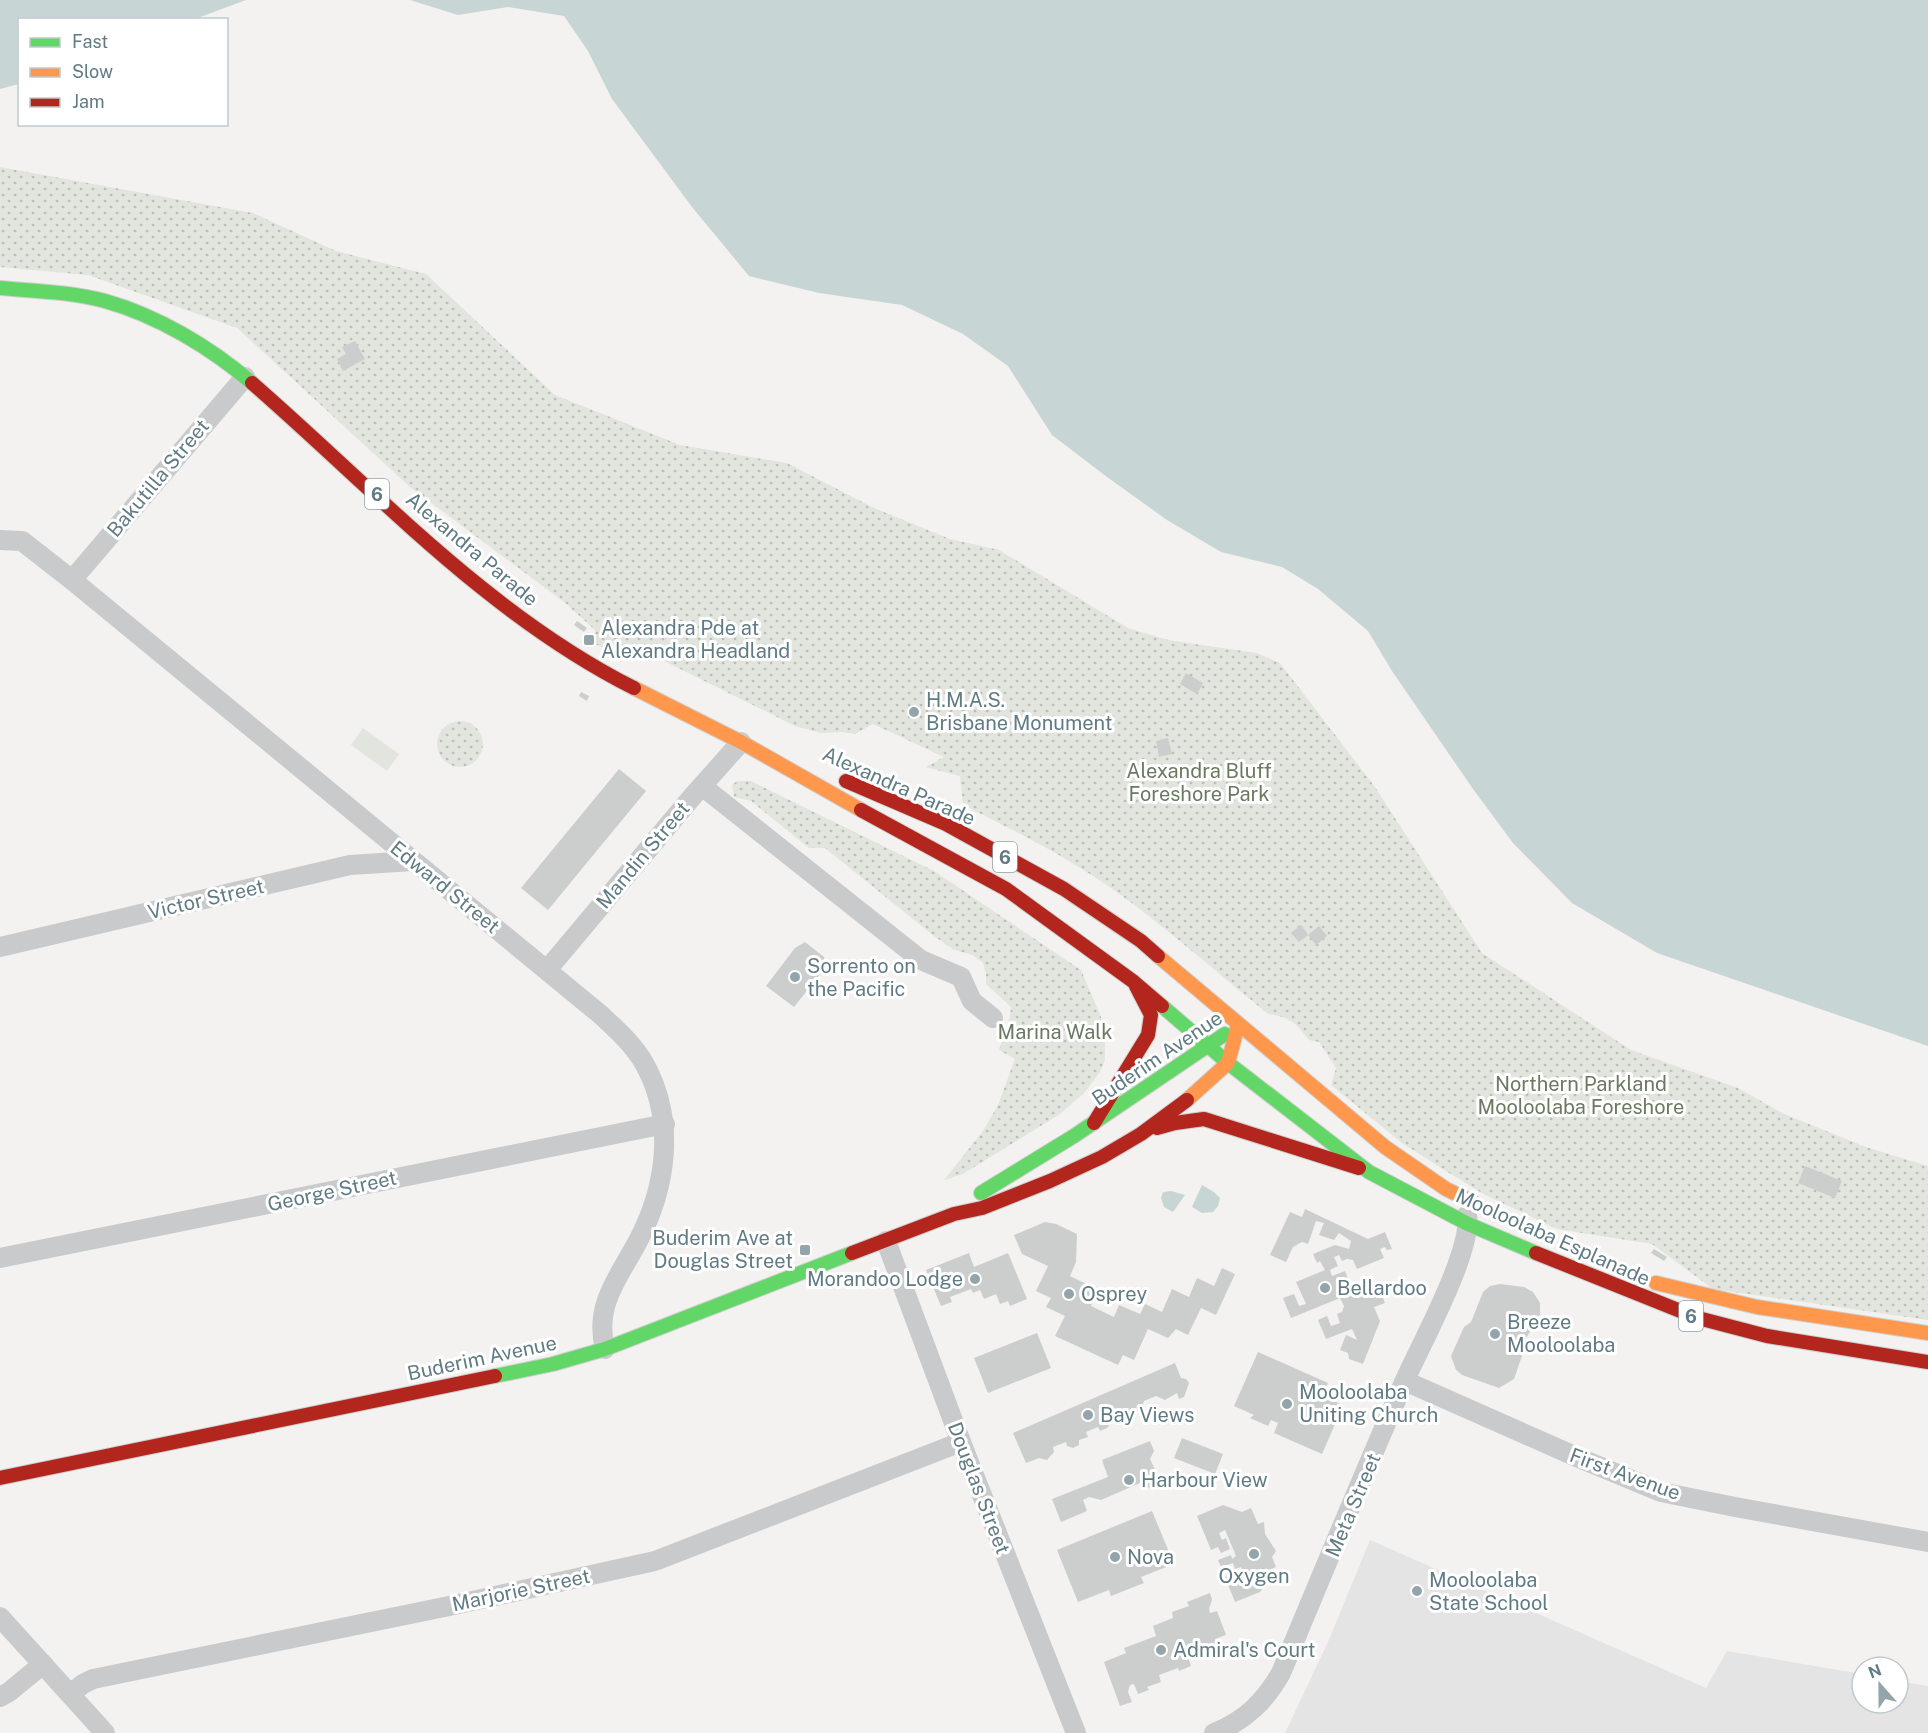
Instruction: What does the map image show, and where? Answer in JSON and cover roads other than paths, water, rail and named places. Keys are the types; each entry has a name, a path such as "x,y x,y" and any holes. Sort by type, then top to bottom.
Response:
{"main road":[{"name":"Alexandra Parade","path":"0,288 69,294 104,301 137,312 200,344 245,377 468,577 547,636 610,676 741,742 910,838 1006,888 1134,982 1208,1045"},
{"name":"Alexandra Parade","path":"741,742 778,758 825,773 946,824 1064,889 1140,941 1238,1025"},
{"path":"1094,1123 1148,1035 1151,1015 1134,982"},
{"name":"Buderim Avenue","path":"954,1214 979,1195 1027,1167 1238,1025"},
{"name":"Buderim Avenue","path":"0,1478 554,1364 605,1349 954,1214 982,1209 1102,1157 1141,1134 1194,1095 1228,1063 1238,1025"},
{"name":"Mooloolaba Esplanade","path":"1238,1025 1385,1147 1446,1189 1487,1209"},
{"name":"Mooloolaba Esplanade","path":"1208,1045 1369,1172 1468,1224 1622,1289 1721,1325 1767,1336 1928,1362"},
{"path":"1141,1134 1175,1123 1204,1119 1369,1172"},
{"name":"Mooloolaba Esplanade","path":"1639,1277 1693,1294 1751,1306 1928,1333"}],"street":[{"name":"Bakutilla Street","path":"72,580 245,377"},
{"name":"Edward Street","path":"0,540 22,541 72,580 548,970 602,1015 630,1043 643,1061 661,1103 664,1124 662,1174 652,1212 608,1295 601,1332 605,1349"},
{"name":"Mandin Street","path":"548,970 741,742"},
{"path":"702,786 921,960 961,977 972,1001 993,1018"},
{"name":"Victor Street","path":"0,947 350,865 413,861"},
{"name":"George Street","path":"0,1258 664,1124"},
{"path":"1446,1189 1466,1211 1468,1224"},
{"name":"Meta Street","path":"1214,1733 1230,1727 1253,1710 1264,1700 1281,1673 1405,1381 1455,1271 1465,1242 1468,1224"},
{"name":"Douglas Street","path":"886,1241 961,1442 1077,1733"},
{"name":"First Avenue","path":"1405,1381 1579,1458 1661,1491 1735,1507 1928,1542"},
{"name":"Marjorie Street","path":"70,1694 82,1684 93,1679 655,1561 961,1442"},
{"path":"0,1617 105,1733"},
{"path":"0,1697 43,1664"}],"place":[{"name":"Alexandra Pde at Alexandra Headland","path":"589,640"},
{"name":"H.M.A.S. Brisbane Monument","path":"914,712"},
{"name":"Sorrento on the Pacific","path":"795,977"},
{"name":"Buderim Ave at Douglas Street","path":"805,1250"},
{"name":"Morandoo Lodge","path":"975,1279"},
{"name":"Bellardoo","path":"1325,1288"},
{"name":"Osprey","path":"1069,1294"},
{"name":"Breeze Mooloolaba","path":"1495,1334"},
{"name":"Mooloolaba Uniting Church","path":"1287,1404"},
{"name":"Bay Views","path":"1088,1415"},
{"name":"Harbour View","path":"1129,1480"},
{"name":"Oxygen","path":"1254,1554"},
{"name":"Nova","path":"1115,1557"},
{"name":"Mooloolaba State School","path":"1417,1591"},
{"name":"Admiral's Court","path":"1161,1650"}],"park label":[{"name":"Alexandra Bluff Foreshore Park","path":"1199,782"},
{"name":"Marina Walk","path":"1055,1032"},
{"name":"Northern Parkland Mooloolaba Foreshore","path":"1581,1096"}]}
